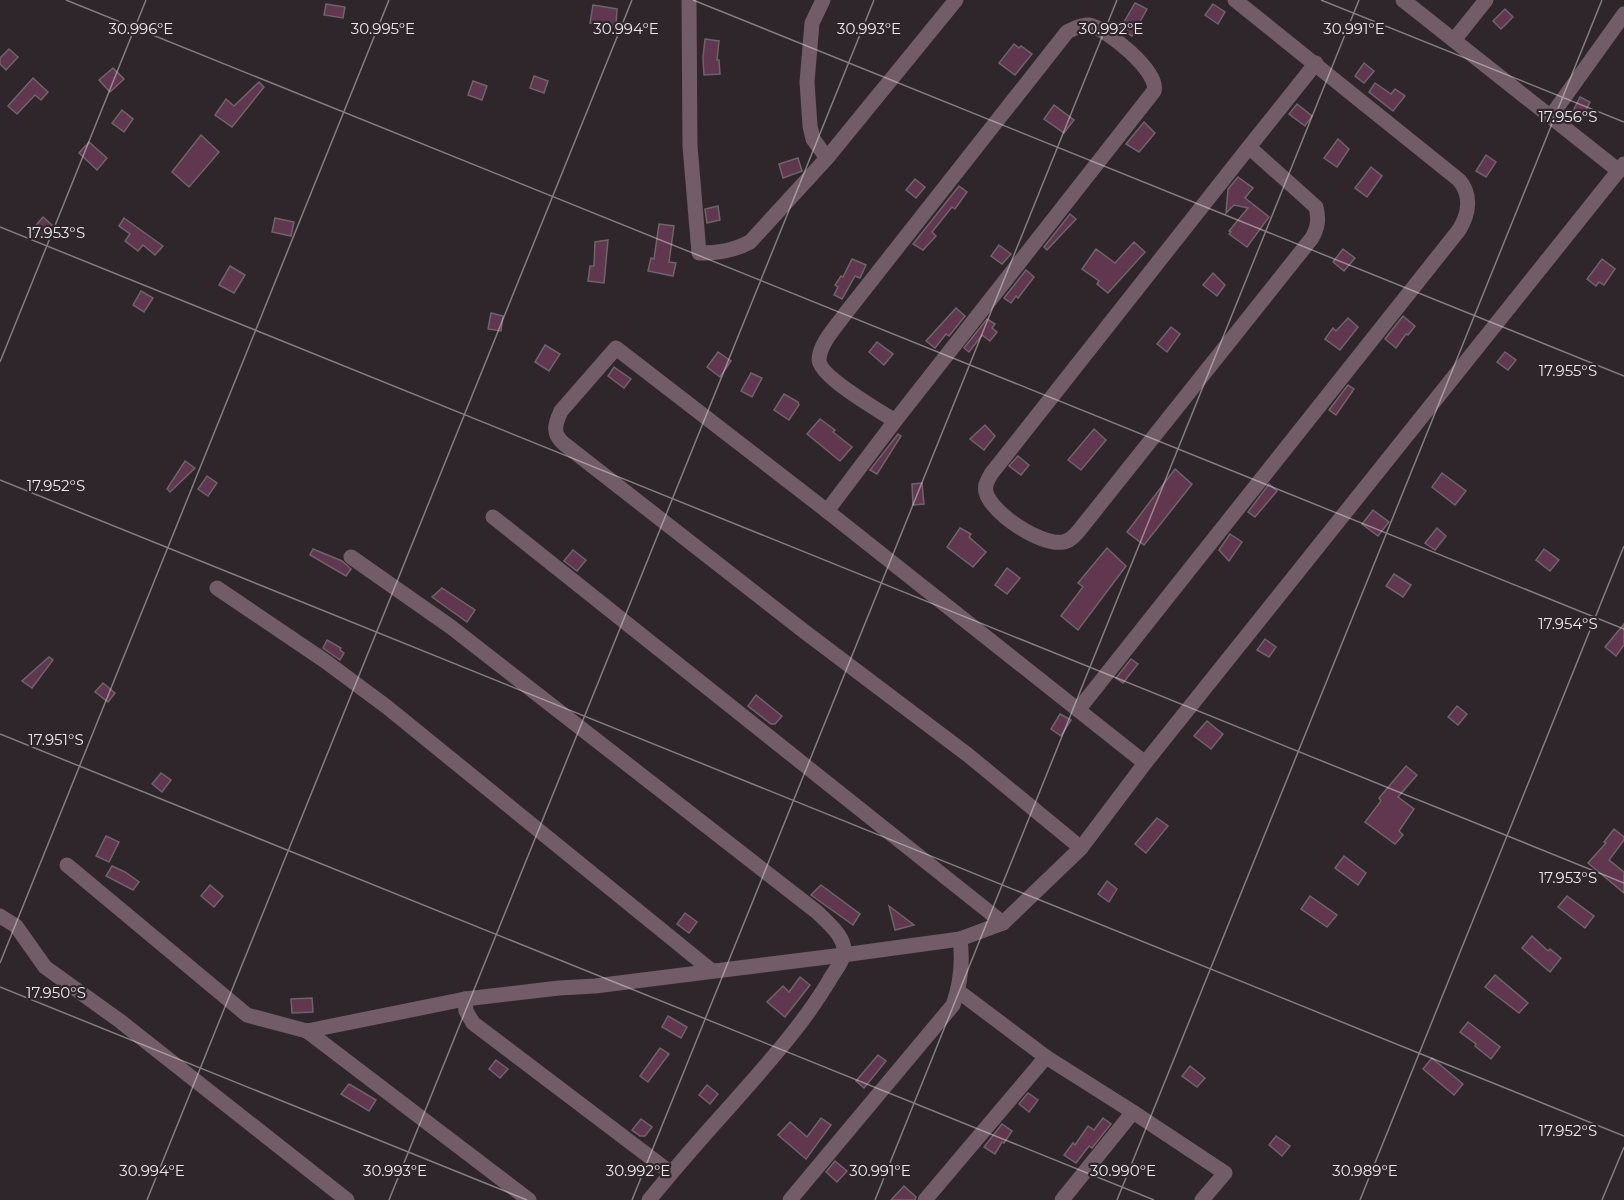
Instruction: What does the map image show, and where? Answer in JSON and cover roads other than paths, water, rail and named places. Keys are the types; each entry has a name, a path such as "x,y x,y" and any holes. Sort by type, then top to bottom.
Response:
{"street":[{"path":"689,0 690,146 699,253 723,253 750,242 827,158 956,0"},
{"path":"823,0 812,23 807,82 809,119 813,139 827,158"},
{"path":"1078,710 1464,222 1468,199 1466,190 1459,180 1235,0"},
{"path":"307,1030 465,999 595,986 960,939 1003,923 1081,848 1145,763 1622,167 1551,116 1403,0"},
{"path":"1454,40 1486,0"},
{"path":"1551,116 1624,14"},
{"path":"827,511 1154,91 1155,82 1150,72 1107,34 1089,25 1077,27 1067,33 845,314 823,346 819,359 820,366 831,378 895,421"},
{"path":"1249,147 1316,207 1318,228 1081,528 1071,538 1060,543 1033,536 1002,513 988,498 986,484 991,474 1249,147 1316,63"},
{"path":"1081,848 968,755 804,632 557,438 556,422 561,411 616,348 827,511 1145,763"},
{"path":"493,517 1003,923"},
{"path":"351,557 451,627 817,912 838,936 843,955 818,998 765,1068 649,1200"},
{"path":"217,588 325,661 396,713 712,971"},
{"path":"67,865 248,1015 307,1030 529,1200"},
{"path":"0,916 16,926 45,967 120,1020 347,1200"},
{"path":"790,1200 953,1005 958,991 962,965 960,939"},
{"path":"958,991 1046,1057 1225,1173 1202,1200"},
{"path":"465,999 466,1011 473,1023 671,1173"},
{"path":"925,1200 1046,1057"},
{"path":"1062,1200 1133,1112"}]}
